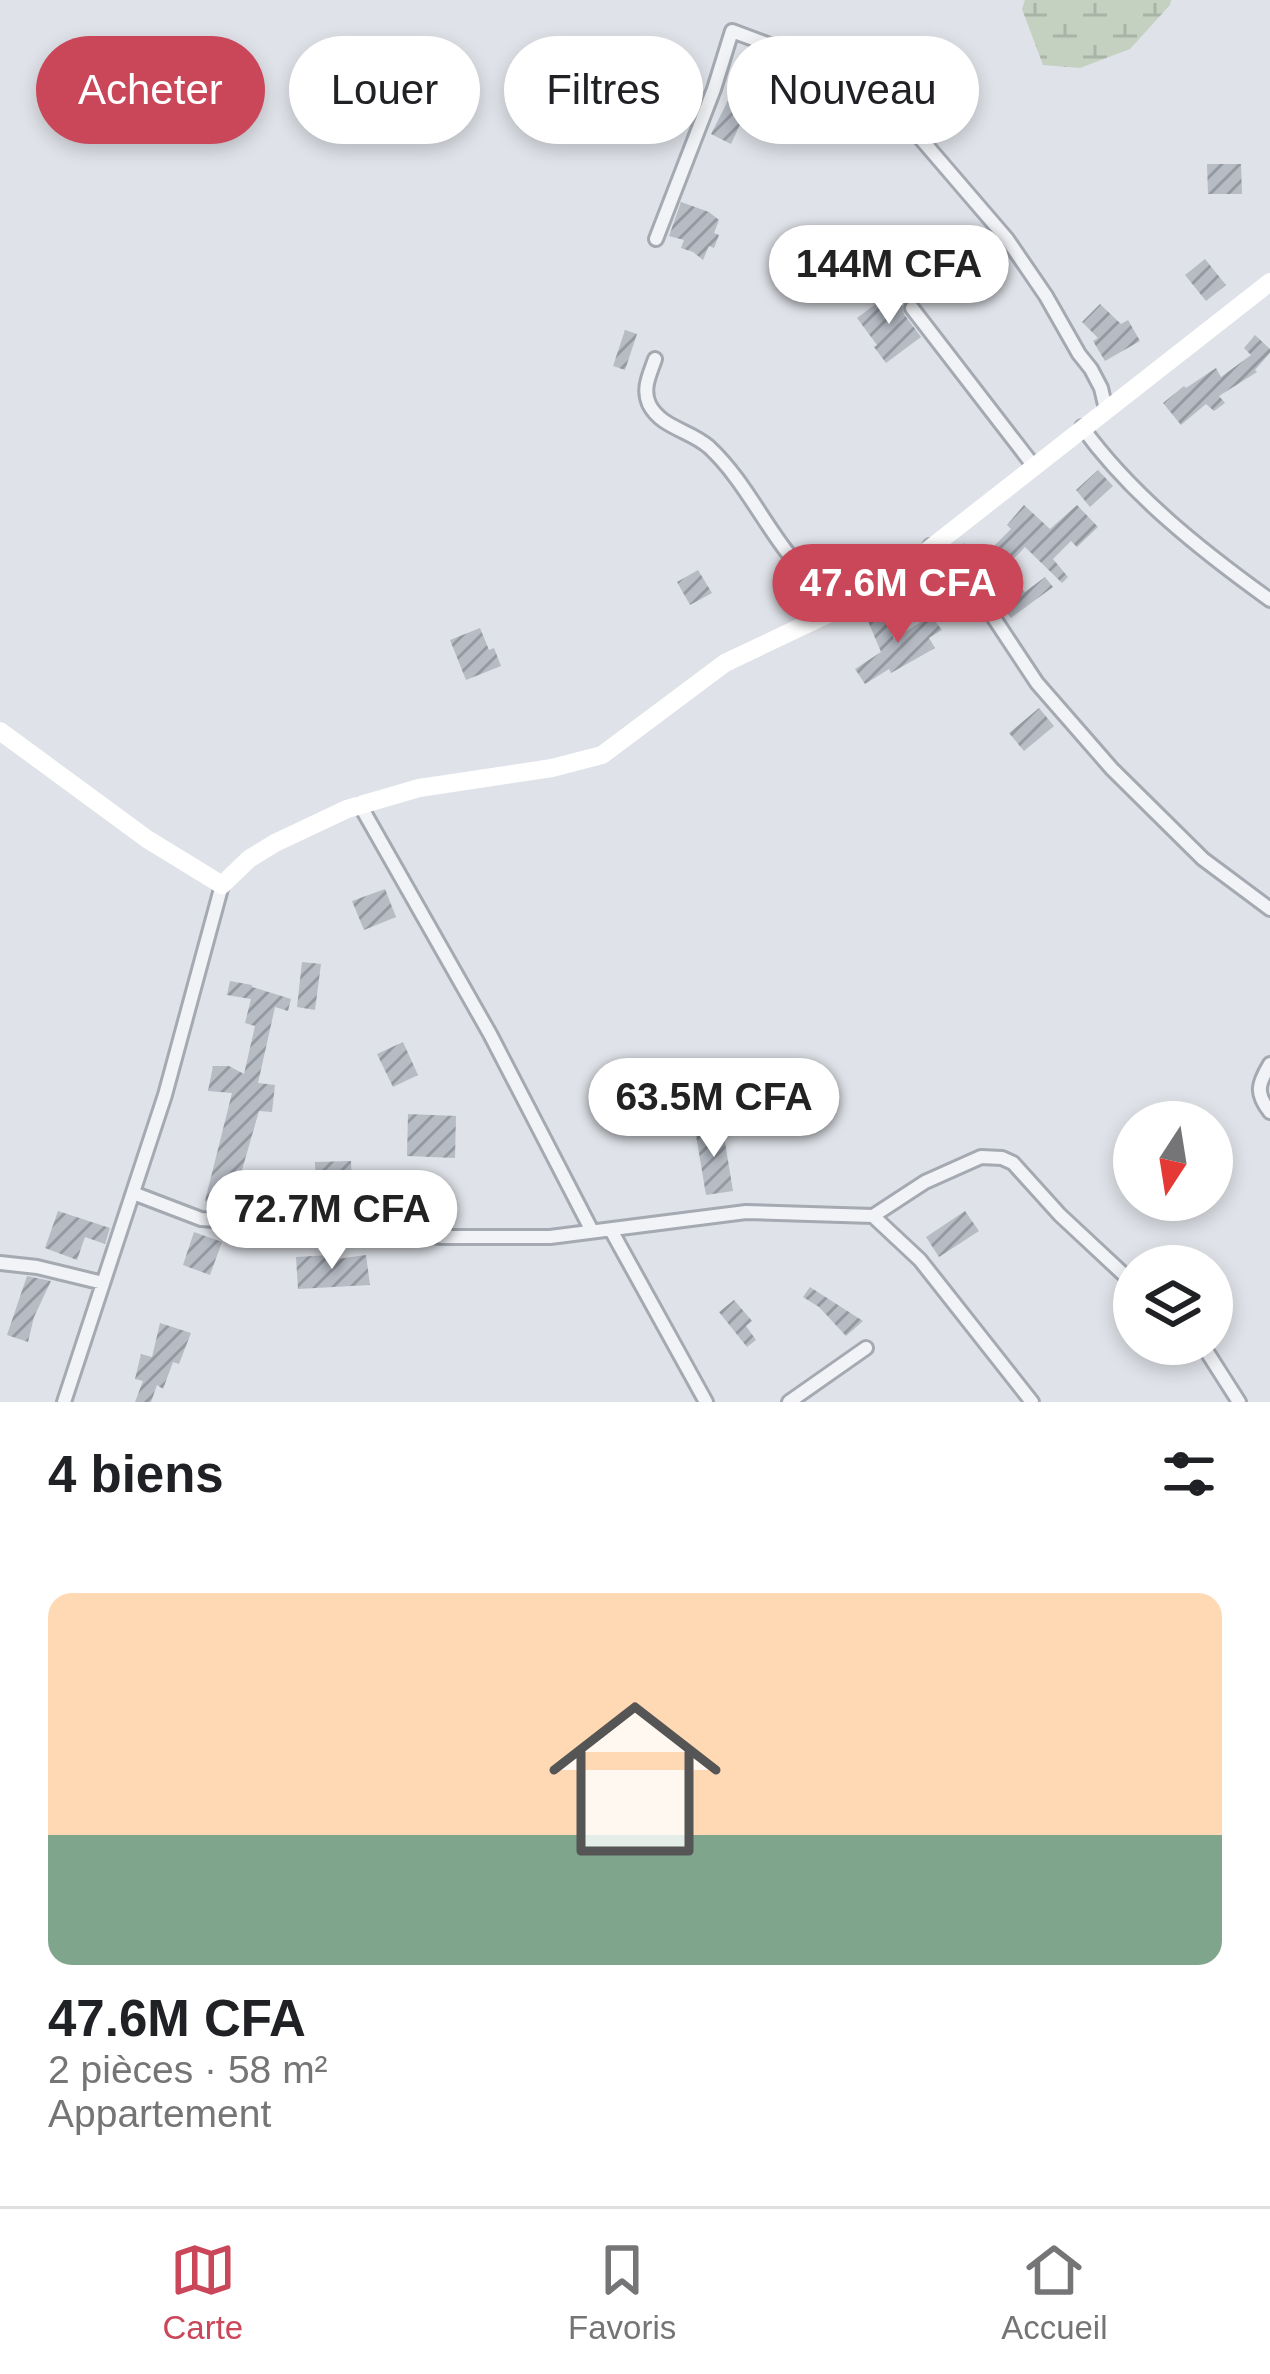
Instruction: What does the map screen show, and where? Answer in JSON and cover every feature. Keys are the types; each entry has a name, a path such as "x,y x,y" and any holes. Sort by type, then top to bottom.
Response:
{"main road":[{"path":"0,731 147,839 222,885 275,843 360,805 419,788 552,768 602,754 725,663 895,576 1270,282"}],"street":[{"path":"656,239 732,31 778,48 859,88 904,119 1007,239 1091,369 1106,409"},
{"path":"912,308 1033,465"},
{"path":"655,359 646,387 652,410 698,438 721,460 786,551 815,583 830,613"},
{"path":"1082,427 1148,500 1270,600"},
{"path":"930,546 988,610 1037,683 1112,770 1203,859 1270,909"},
{"path":"360,805 490,1034 592,1231"},
{"path":"64,1402 166,1095 222,885"},
{"path":"1270,1064 1260,1081 1261,1100 1270,1112"},
{"path":"133,1193 201,1219 443,1237 550,1237 746,1212 873,1216 925,1183 981,1157 1001,1158 1013,1163 1113,1264"},
{"path":"873,1216 920,1260 1032,1402"},
{"path":"611,1230 706,1402"},
{"path":"0,1263 104,1283"},
{"path":"789,1402 866,1348"},
{"path":"1215,1365 1239,1402"}],"green space":[{"path":"1025,0 1171,0 1130,49 1080,68 1043,65 1022,9"}],"building":[{"path":"727,103 727,142 711,134"},
{"path":"1207,164 1241,164 1242,194 1208,194"},
{"path":"681,202 719,220 714,248 709,246 703,260 681,248 684,240 669,236"},
{"path":"1205,259 1226,285 1206,301 1185,275"},
{"path":"892,292 921,337 886,363 857,318"},
{"path":"1100,304 1121,324 1128,320 1140,341 1105,361 1093,341 1098,338 1082,322"},
{"path":"625,330 637,334 625,370 613,366"},
{"path":"1255,335 1270,349 1257,372 1219,396 1225,403 1214,411 1206,404 1181,425 1163,403 1216,368 1221,377 1251,355 1244,348"},
{"path":"1098,470 1113,486 1090,507 1076,490"},
{"path":"1024,505 1050,529 1077,505 1098,527 1077,547 1071,541 1053,559 1068,577 1062,583 1025,547 1002,571 1025,592 1045,577 1053,587 1011,618 1006,606 951,553 964,543 969,548 973,544 984,556 1011,529 1007,525"},
{"path":"698,570 712,593 690,605 677,582"},
{"path":"928,612 942,630 929,638 935,648 865,684 855,669 881,652 868,621 884,615 894,639"},
{"path":"480,628 501,666 466,680 450,640"},
{"path":"1039,708 1054,726 1024,751 1009,733"},
{"path":"385,889 396,917 364,930 352,901"},
{"path":"302,962 321,964 315,1010 297,1007"},
{"path":"230,981 291,999 288,1011 275,1007 258,1083 275,1085 272,1112 259,1111 231,1208 205,1201 232,1093 208,1091 213,1066 229,1066 244,1074 255,1026 245,1023 251,999 227,995"},
{"path":"403,1042 418,1075 393,1087 377,1054"},
{"path":"408,1114 456,1116 455,1158 407,1156"},
{"path":"722,1124 733,1191 706,1195 695,1129"},
{"path":"351,1161 353,1206 317,1207 315,1162"},
{"path":"58,1211 110,1228 105,1244 85,1237 77,1260 45,1248"},
{"path":"965,1211 979,1231 939,1257 926,1237"},
{"path":"194,1232 222,1242 210,1275 183,1265"},
{"path":"330,1255 330,1260 366,1255 370,1285 298,1289 296,1257"},
{"path":"27,1276 51,1281 28,1342 7,1335"},
{"path":"810,1287 863,1321 846,1336 803,1297"},
{"path":"734,1300 752,1321 746,1326 756,1340 747,1347 719,1312"},
{"path":"160,1323 191,1333 163,1389 157,1385 151,1402 135,1402 143,1381 135,1379 141,1354 152,1357"}]}
